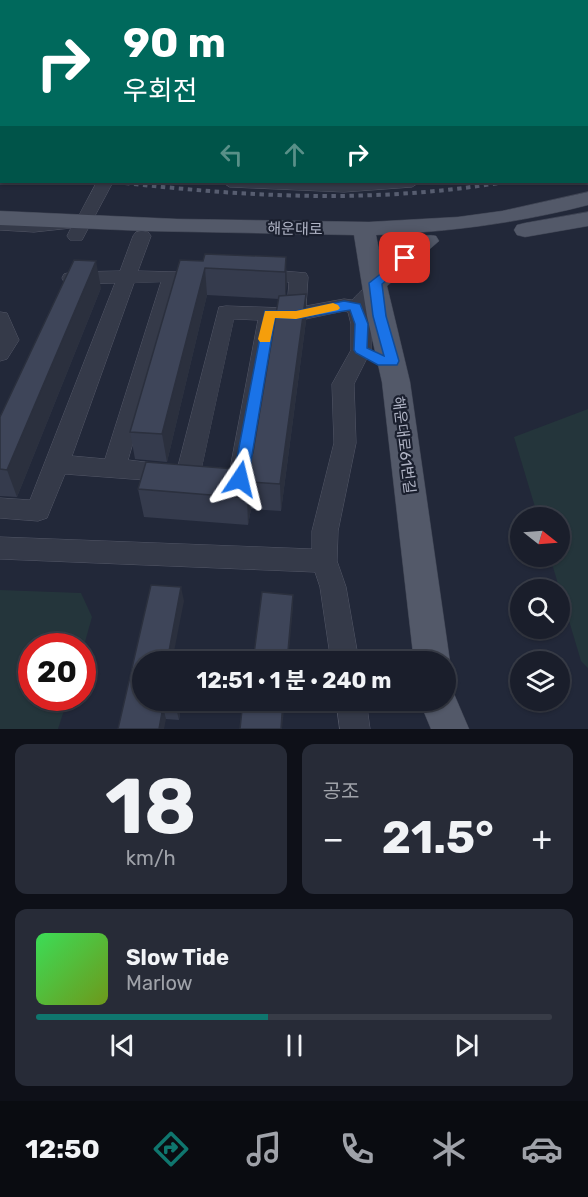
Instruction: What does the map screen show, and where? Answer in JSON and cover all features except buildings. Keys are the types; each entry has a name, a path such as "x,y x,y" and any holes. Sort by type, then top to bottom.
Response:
{"main road":[{"name":"해운대로","path":"0,218 142,236 366,237 521,213 588,198"},
{"name":"해운대로","path":"0,232 80,229 366,237 428,241 522,230 588,219"},
{"name":"해운대로61번길","path":"366,237 369,292 380,316 370,360 430,651"},
{"path":"369,292 428,241"},
{"path":"443,711 450,729"}],"street":[{"path":"0,225 80,229 104,183"},
{"path":"254,183 324,186 390,183"},
{"path":"0,508 38,511 142,236"},
{"path":"62,297 72,277 181,274 114,468"},
{"path":"245,275 299,277 296,315"},
{"path":"188,475 225,312 296,315 344,306 369,292"},
{"path":"57,464 240,479 269,314"},
{"path":"0,318 9,340 0,354"},
{"path":"343,651 333,587 324,561 325,531 345,443 344,384 370,360"},
{"path":"0,548 324,561"},
{"path":"353,711 355,729"}],"shaded area":[{"path":"588,409 588,668 581,661 570,624 570,579 557,579 553,567 570,567 570,507 535,507 514,437"},
{"path":"0,590 81,593 92,617 88,633 18,633 18,711 64,711 58,729 0,729"}],"railway":[{"path":"126,183 214,191 311,196 407,193 498,183"}],"slow traffic":[{"path":"265,339 269,314 296,315 333,308"}],"route":[{"path":"240,479 269,314 296,315 344,306 356,307 361,324 361,350 378,360 392,361 380,316 375,283 405,258"}]}
